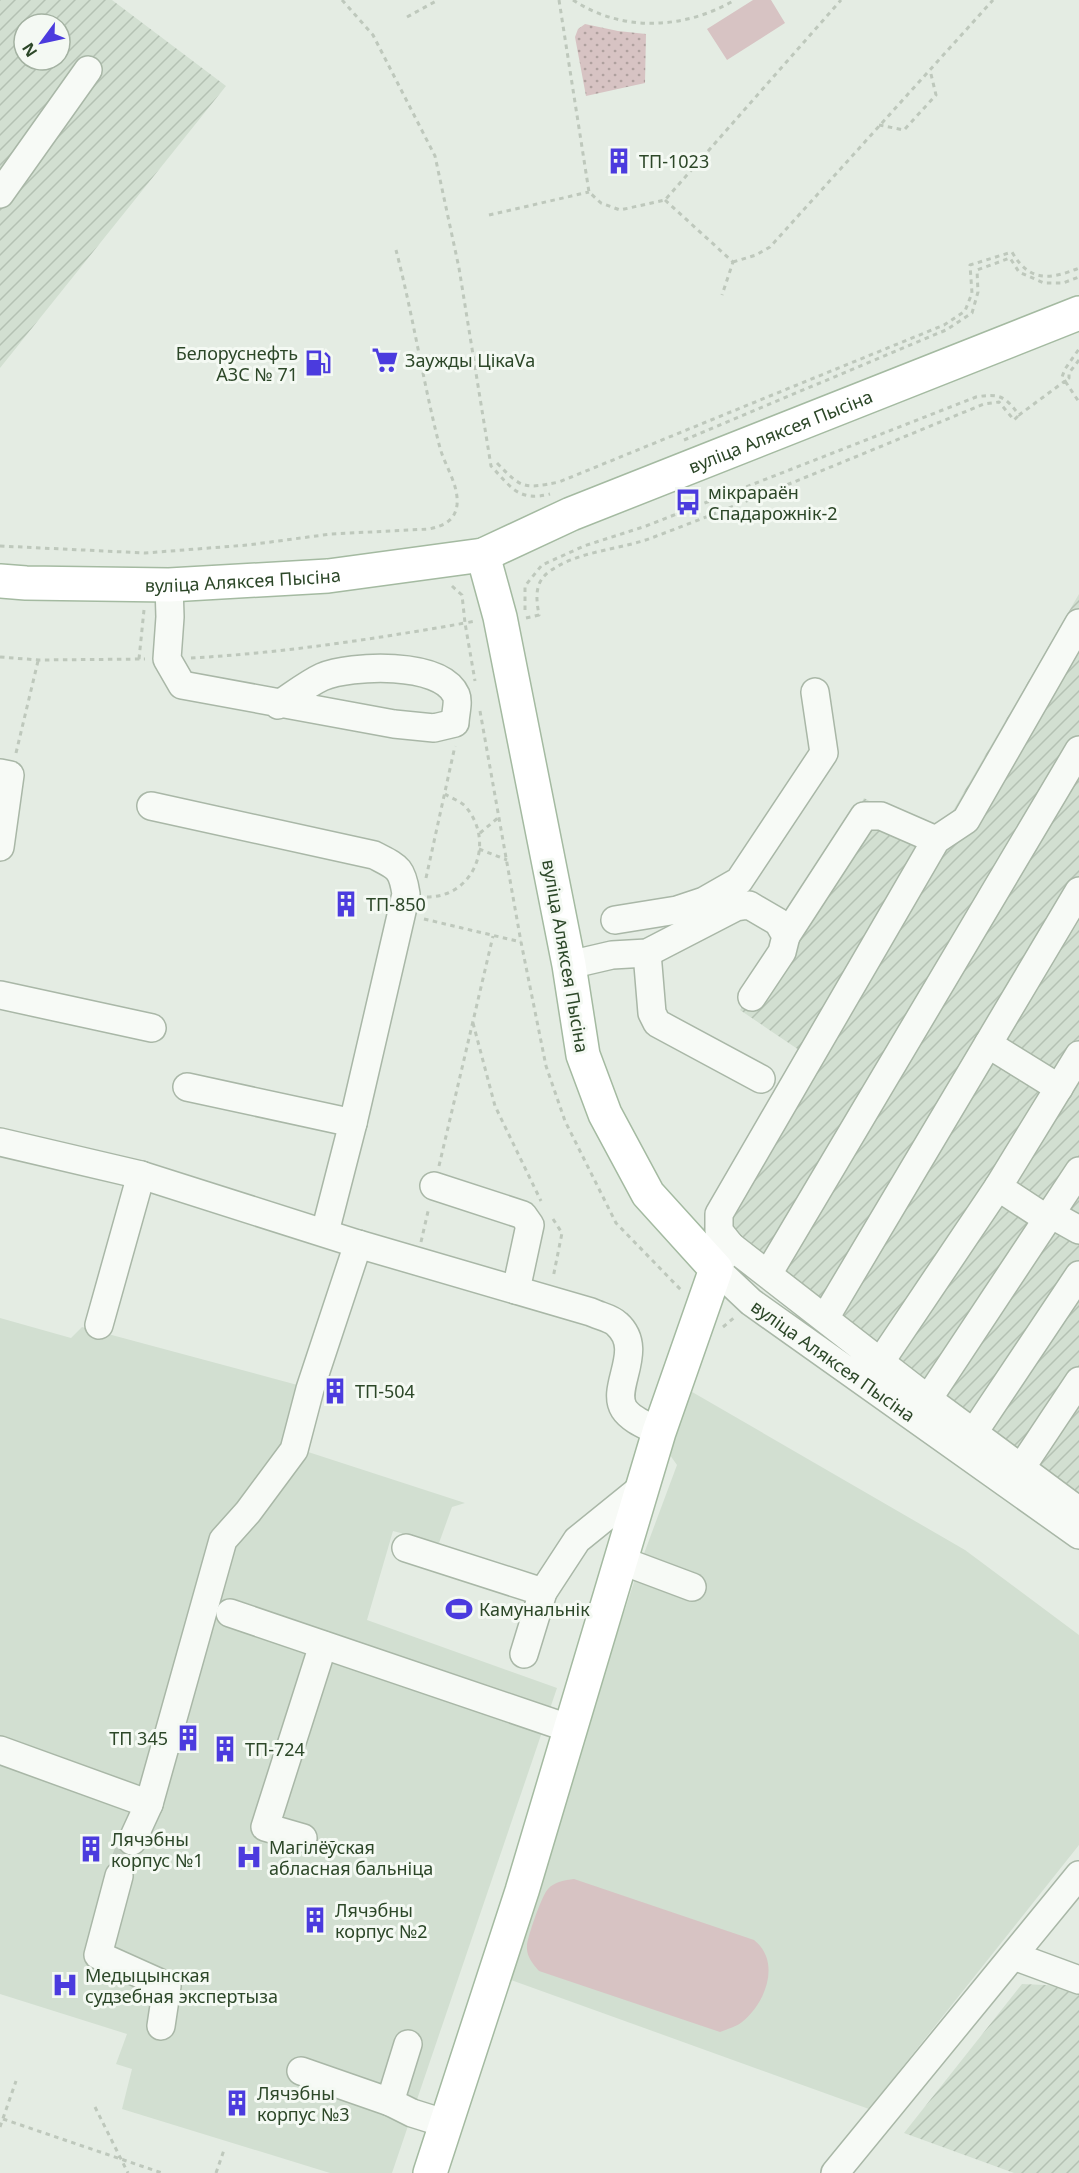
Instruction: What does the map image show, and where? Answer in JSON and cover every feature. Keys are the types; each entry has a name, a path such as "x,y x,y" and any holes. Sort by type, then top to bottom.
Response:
{"main road":[{"name":"вуліца Аляксея Пысіна","path":"0,581 169,585 328,576 483,555 572,514 1079,313"},
{"name":"вуліца Аляксея Пысіна","path":"483,555 500,617 569,965 583,1054 605,1114 648,1194 723,1258"},
{"path":"430,2173 571,1729 659,1432 723,1258"}],"street":[{"path":"0,194 88,70"},
{"path":"169,585 171,616 167,659 182,685 278,705 394,724 434,728 454,723 457,697 449,684 431,675 392,669 359,668 322,677 278,705"},
{"path":"1076,1501 1021,1468 768,1275 723,1258 719,1214 936,840 966,820 1079,623"},
{"path":"615,920 677,910 704,901 739,881 824,753 815,692"},
{"path":"768,1275 1079,750"},
{"path":"0,847 5,774"},
{"path":"151,806 374,855 393,864 403,875 406,894 412,905 325,1232"},
{"path":"752,997 782,952 786,936 864,816 881,816 936,840"},
{"path":"825,1318 1079,891"},
{"path":"569,965 612,955 647,953 736,907 749,905 778,922 786,936"},
{"path":"647,953 652,1013 657,1023 761,1079"},
{"path":"0,995 152,1028"},
{"path":"988,1044 1059,1088"},
{"path":"880,1361 998,1187 1079,1055"},
{"path":"187,1087 353,1123"},
{"path":"0,1142 141,1175 358,1244 591,1312 616,1323 627,1336 628,1363 621,1402 625,1410 638,1421 659,1432"},
{"path":"928,1399 1079,1171"},
{"path":"99,1325 141,1175"},
{"path":"434,1186 523,1215 530,1225 516,1290"},
{"path":"998,1187 1044,1217 1054,1216 1079,1230"},
{"path":"132,1841 149,1804 223,1540 248,1512 294,1450 310,1389 358,1244"},
{"name":"вуліца Аляксея Пысіна","path":"723,1258 751,1302 1079,1535"},
{"path":"974,1432 1079,1275"},
{"path":"1021,1468 1079,1382"},
{"path":"524,1654 543,1592 576,1540 645,1485"},
{"path":"406,1548 543,1592"},
{"path":"620,1560 692,1587"},
{"path":"230,1613 571,1729"},
{"path":"303,1838 265,1827 323,1645"},
{"path":"0,1750 149,1804"},
{"path":"835,2173 1079,1875"},
{"path":"119,1876 98,1955 167,1986 161,2026"},
{"path":"1014,1956 1079,1980"},
{"path":"390,2102 408,2044"},
{"path":"301,2072 447,2124"}],"path":[{"path":"342,0 373,35 435,156 459,268 491,466 513,489 532,498 552,494"},
{"path":"407,17 438,0"},
{"path":"559,0 589,192 601,203 620,210 665,200 841,0"},
{"path":"573,0 616,19 656,24 697,18 735,0"},
{"path":"733,262 756,255 770,247 993,0"},
{"path":"879,125 904,130 936,95 930,70"},
{"path":"489,215 589,192"},
{"path":"665,200 733,262"},
{"path":"0,546 145,553 248,546 331,534 429,529 444,526 454,515 457,502 452,477 441,452 428,401 396,250"},
{"path":"497,463 515,481 531,488 559,482 944,325 965,311 972,293 970,265 1012,252 1021,267 1043,277 1060,275 1079,268"},
{"path":"683,441 946,330 972,313 978,292 976,270 1010,258 1019,272 1044,283 1063,283 1079,277"},
{"path":"722,296 733,262"},
{"path":"1079,349 1062,377 1079,402"},
{"path":"1019,415 1008,401 994,394 976,397 646,526 584,546 542,565 525,586 526,619 539,615 536,598 538,583 559,566 590,554 651,539 984,404 999,402 1014,420 1070,378 1069,373 1079,360"},
{"path":"145,553 145,562"},
{"path":"444,584 453,586 462,595 477,692"},
{"path":"139,659 144,610"},
{"path":"515,614 526,610"},
{"path":"0,657 39,660 167,659 245,655 366,640 465,623"},
{"path":"5,774 39,660"},
{"path":"479,703 521,942 546,1066 565,1121 616,1223 702,1313"},
{"path":"424,885 456,742 454,723"},
{"path":"412,905 447,895 458,888 468,878 476,864 480,833 463,804 444,794"},
{"path":"480,833 499,817"},
{"path":"479,849 507,860"},
{"path":"412,905 493,936 521,942"},
{"path":"417,1261 493,936"},
{"path":"473,1021 495,1106 545,1209"},
{"path":"548,1300 562,1233 551,1217"},
{"path":"0,2127 16,2081"},
{"path":"95,2107 128,2173"},
{"path":"3,2119 162,2173"},
{"path":"216,2173 224,2150"}],"shaded area":[{"path":"0,0 112,0 226,86 0,368"},
{"path":"753,0 771,0 785,23 727,60 707,29"},
{"path":"585,24 646,34 645,83 586,96 575,37 578,29"},
{"path":"1079,594 1079,1533 701,1232 799,1050 740,1010 864,798 936,840"},
{"name":"Магілёўская абласная бальніца","path":"0,1318 71,1338 82,1327 316,1390 302,1450 465,1503 452,1507 439,1543 393,1531 367,1620 557,1688 392,2173 330,2173 122,2109 132,2069 116,2064 127,2034 0,1994"},
{"path":"687,1389 965,1550 1079,1635 1079,1845 869,2109 511,1980 506,1969 639,1567 677,1465 665,1448"},
{"path":"574,1879 754,1940 762,1949 769,1971 758,2005 740,2024 720,2032 539,1971 530,1960 527,1950 529,1935 539,1908 550,1887"},
{"path":"1079,1969 1079,2173 1014,2173 904,2133 1022,1984 1067,1986"}],"tunnel":[{"path":"119,1876 132,1841"}],"place":[{"name":"ТП-1023","path":"619,161"},
{"name":"Заужды ЦікаVа","path":"385,360"},
{"name":"Белоруснефть АЗС № 71","path":"318,363"},
{"name":"мікрараён Спадарожнік-2","path":"688,502"},
{"name":"ТП-850","path":"346,904"},
{"name":"ТП-504","path":"335,1391"},
{"name":"Камунальнік","path":"459,1609"},
{"name":"ТП 345","path":"188,1738"},
{"name":"ТП-724","path":"225,1749"},
{"name":"Лячэбны корпус №1","path":"91,1849"},
{"name":"Магілёўская абласная бальніца","path":"249,1857"},
{"name":"Лячэбны корпус №2","path":"315,1920"},
{"name":"Медыцынская судзебная экспертыза","path":"65,1985"},
{"name":"Лячэбны корпус №3","path":"237,2103"}]}
